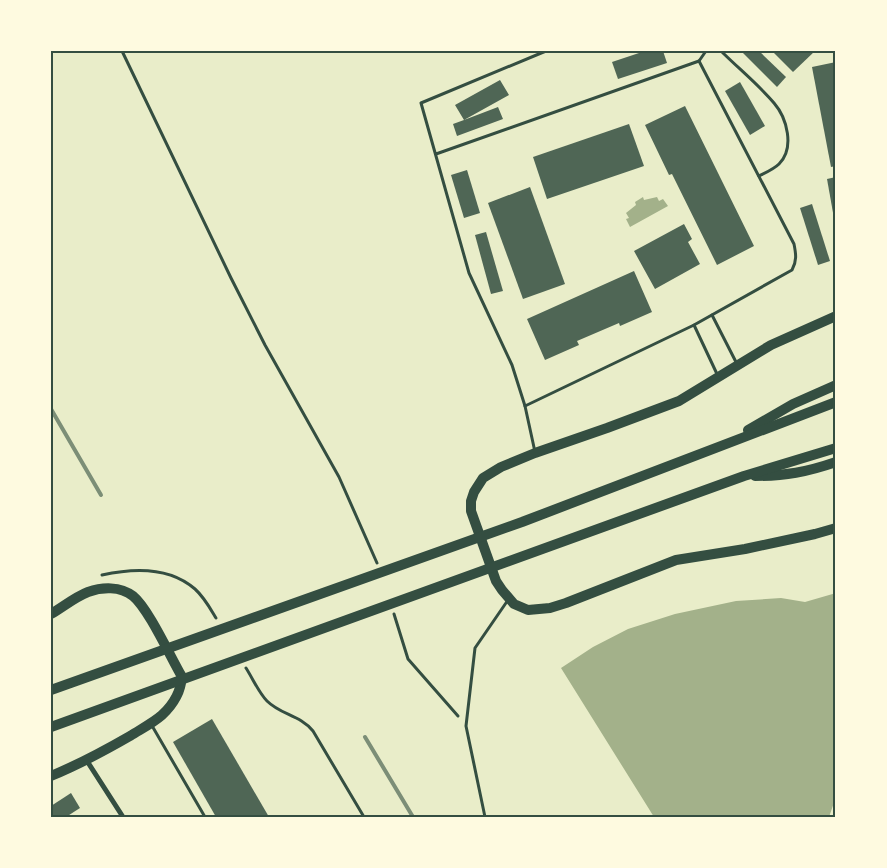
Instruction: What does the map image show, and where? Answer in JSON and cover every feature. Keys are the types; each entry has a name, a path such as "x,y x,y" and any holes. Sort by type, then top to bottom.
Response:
{"main road":[{"path":"836,316 771,345 678,401 607,428 535,452 488,473 478,484 471,501 474,522 502,590 514,604 528,610 550,608 676,560 754,547 836,528"},
{"path":"721,446 793,404 836,385"},
{"path":"51,690 522,522 836,402"},
{"path":"51,727 744,476 836,448"},
{"path":"744,476 780,476 836,462"},
{"path":"51,614 87,593 103,589 125,591 139,602 181,675 182,683 168,709 151,723 87,761 51,776"}],"street":[{"path":"87,761 123,817"}],"lane":[{"path":"535,452 525,406 512,365 469,273 421,103 546,51"},
{"path":"436,154 698,61 706,51"},
{"path":"721,51 774,103 785,123 787,144 784,156 778,165 759,176"},
{"path":"525,406 694,325 784,276 792,270 796,263 797,255 794,244 698,61"},
{"path":"712,315 738,365"},
{"path":"694,325 719,377"},
{"path":"486,817 466,726 475,648 509,599"},
{"path":"151,723 205,817"}],"path":[{"path":"122,51 188,193 235,287 265,345 339,477 374,553 380,571"},
{"path":"391,606 408,659 466,726"}],"shaded area":[{"path":"643,197 644,200 657,197 659,201 663,199 668,206 630,227 626,219 629,218 626,213 636,205 635,202"},
{"path":"836,593 836,797 829,817 654,817 561,668 593,647 628,629 675,614 736,601 781,598 805,602"}],"building":[{"path":"645,51 663,51 667,63 618,79 612,62"},
{"path":"741,51 759,51 786,77 777,87"},
{"path":"772,51 815,51 793,72"},
{"path":"836,62 836,166 831,167 812,67"},
{"path":"500,80 509,95 464,120 455,105"},
{"path":"740,82 765,126 750,135 725,91"},
{"path":"685,106 754,246 717,265 672,174 669,175 645,125"},
{"path":"498,107 503,119 457,136 453,124"},
{"path":"629,124 644,166 547,199 533,157"},
{"path":"467,170 480,213 464,218 451,175"},
{"path":"836,177 836,224 835,224 827,179"},
{"path":"530,187 565,284 523,299 488,203"},
{"path":"812,204 830,261 818,265 800,208"},
{"path":"684,224 692,239 688,242 700,264 655,289 634,251"},
{"path":"486,232 503,291 491,294 475,235"},
{"path":"634,271 652,312 620,326 619,323 577,341 579,345 545,360 527,319"},
{"path":"212,719 269,817 216,817 173,742"},
{"path":"71,793 80,808 66,817 51,817 51,806"}],"railway":[{"path":"51,409 101,495"},
{"path":"365,737 413,817"}]}
